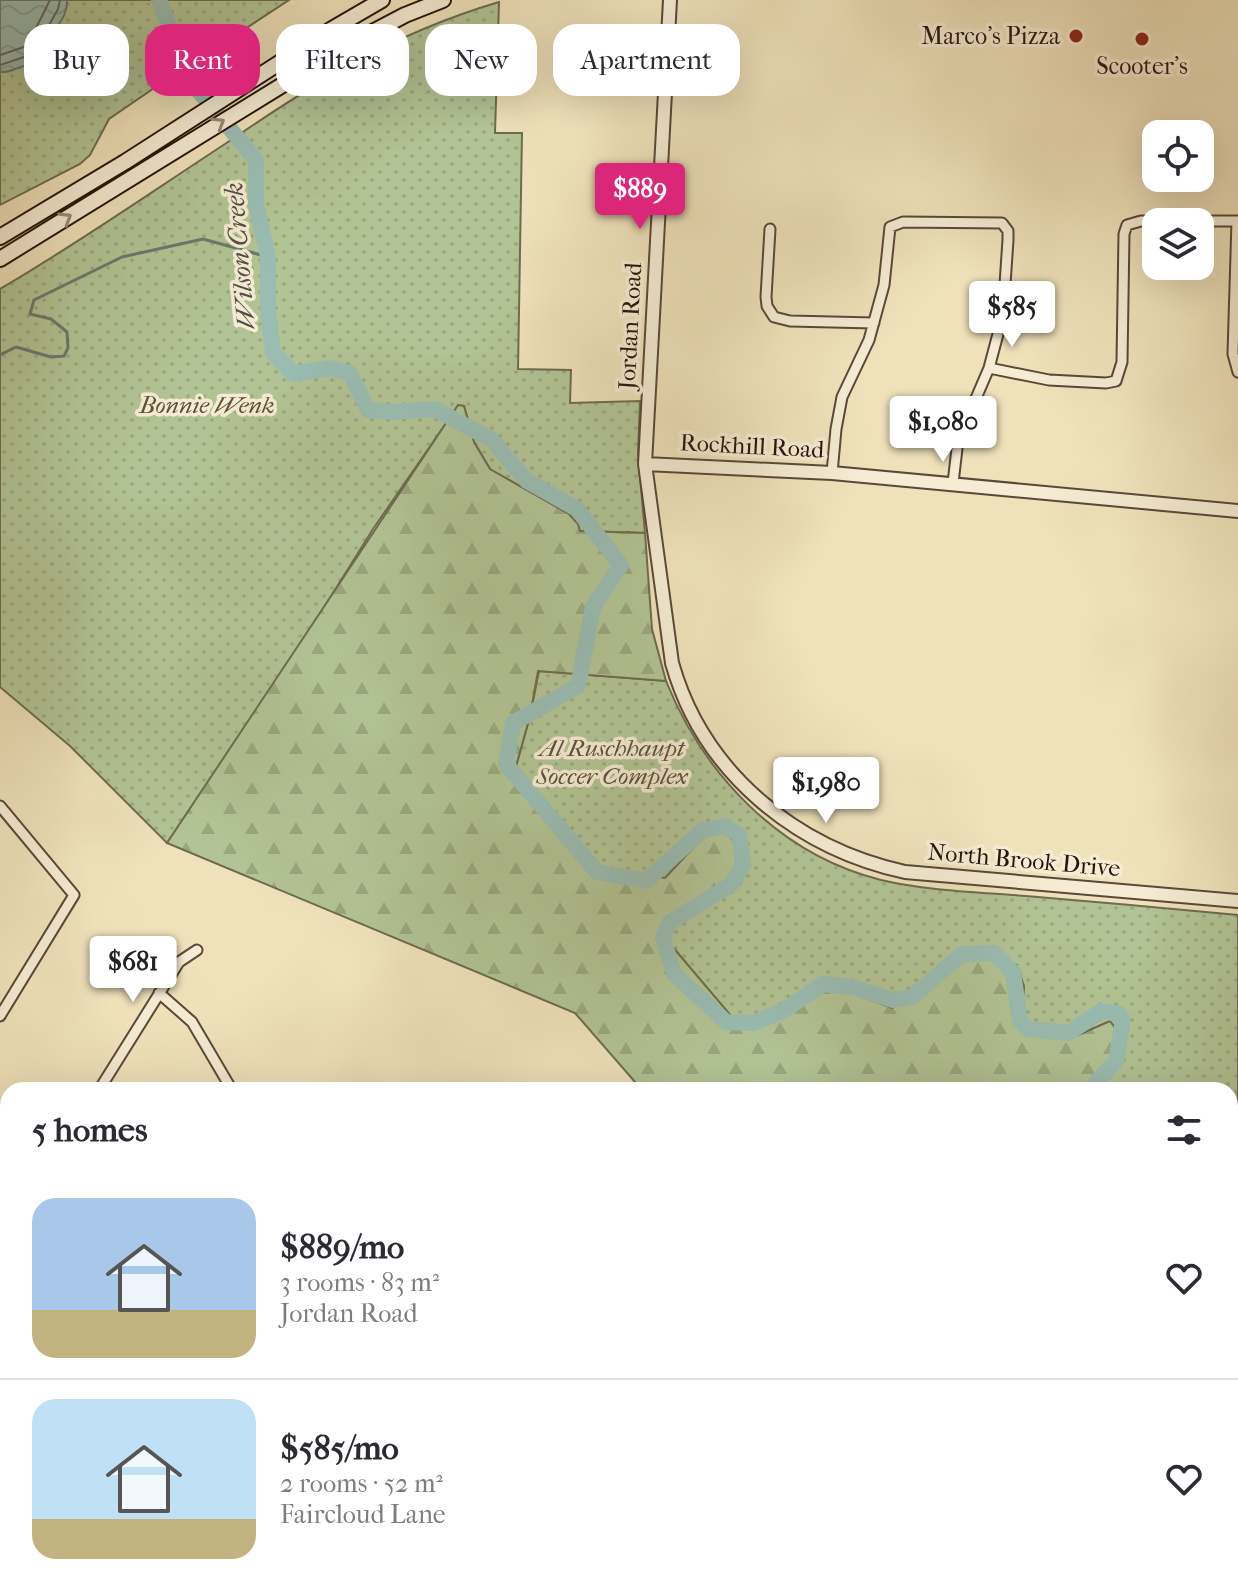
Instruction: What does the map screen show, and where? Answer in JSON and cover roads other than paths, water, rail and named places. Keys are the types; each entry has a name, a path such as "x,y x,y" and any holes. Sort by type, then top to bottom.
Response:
{"main road":[{"path":"0,237 382,0"},
{"path":"0,259 294,77 375,30 443,0"}],"street":[{"name":"Jordan Road","path":"645,464 670,0"},
{"path":"989,368 1049,380 1116,381 1122,362 1124,234 1130,223 1238,221 1233,354 1238,372"},
{"path":"832,473 842,397 874,323 886,273 890,227 903,222 1002,223 1008,231 1004,299 989,368 958,440 953,483"},
{"path":"770,229 766,297 767,306 774,317 790,321 874,323"},
{"name":"Rockhill Road","path":"645,464 832,473 1238,511"},
{"name":"North Brook Drive","path":"645,464 667,629 679,687 691,713 728,769 791,823 844,855 905,872 1238,901"},
{"path":"0,806 74,895 0,1016"},
{"path":"104,1082 179,962 197,950"},
{"path":"159,993 192,1022 227,1082"}],"water":[{"path":"0,0 67,0 66,10 58,24 24,24 24,66 0,72"}],"waterway":[{"name":"Wilson Creek","path":"159,0 191,82 256,160 256,204 268,256 268,312 273,352 293,374 330,368 350,373 368,410 435,409 492,440 527,481 577,509 621,565 593,607 578,686 513,723 506,764 597,872 646,881 703,830 725,826 739,835 743,865 732,884 669,923 663,938 674,974 726,1022 753,1023 781,1012 823,984 853,987 892,1000 912,997 962,954 994,953 1013,972 1020,1021 1028,1029 1069,1033 1101,1011 1119,1014 1123,1020 1116,1061 1096,1082"},
{"path":"0,355 16,347 51,357 64,356 68,348 67,332 51,319 30,314 34,300 122,257 203,239 268,257"}],"place":[{"name":"Marco's Pizza","path":"1076,36"},
{"name":"Scooter's","path":"1142,39"}],"park label":[{"name":"Bonnie Wenk","path":"207,405"},
{"name":"Al Ruschhaupt Soccer Complex","path":"612,762"}]}
